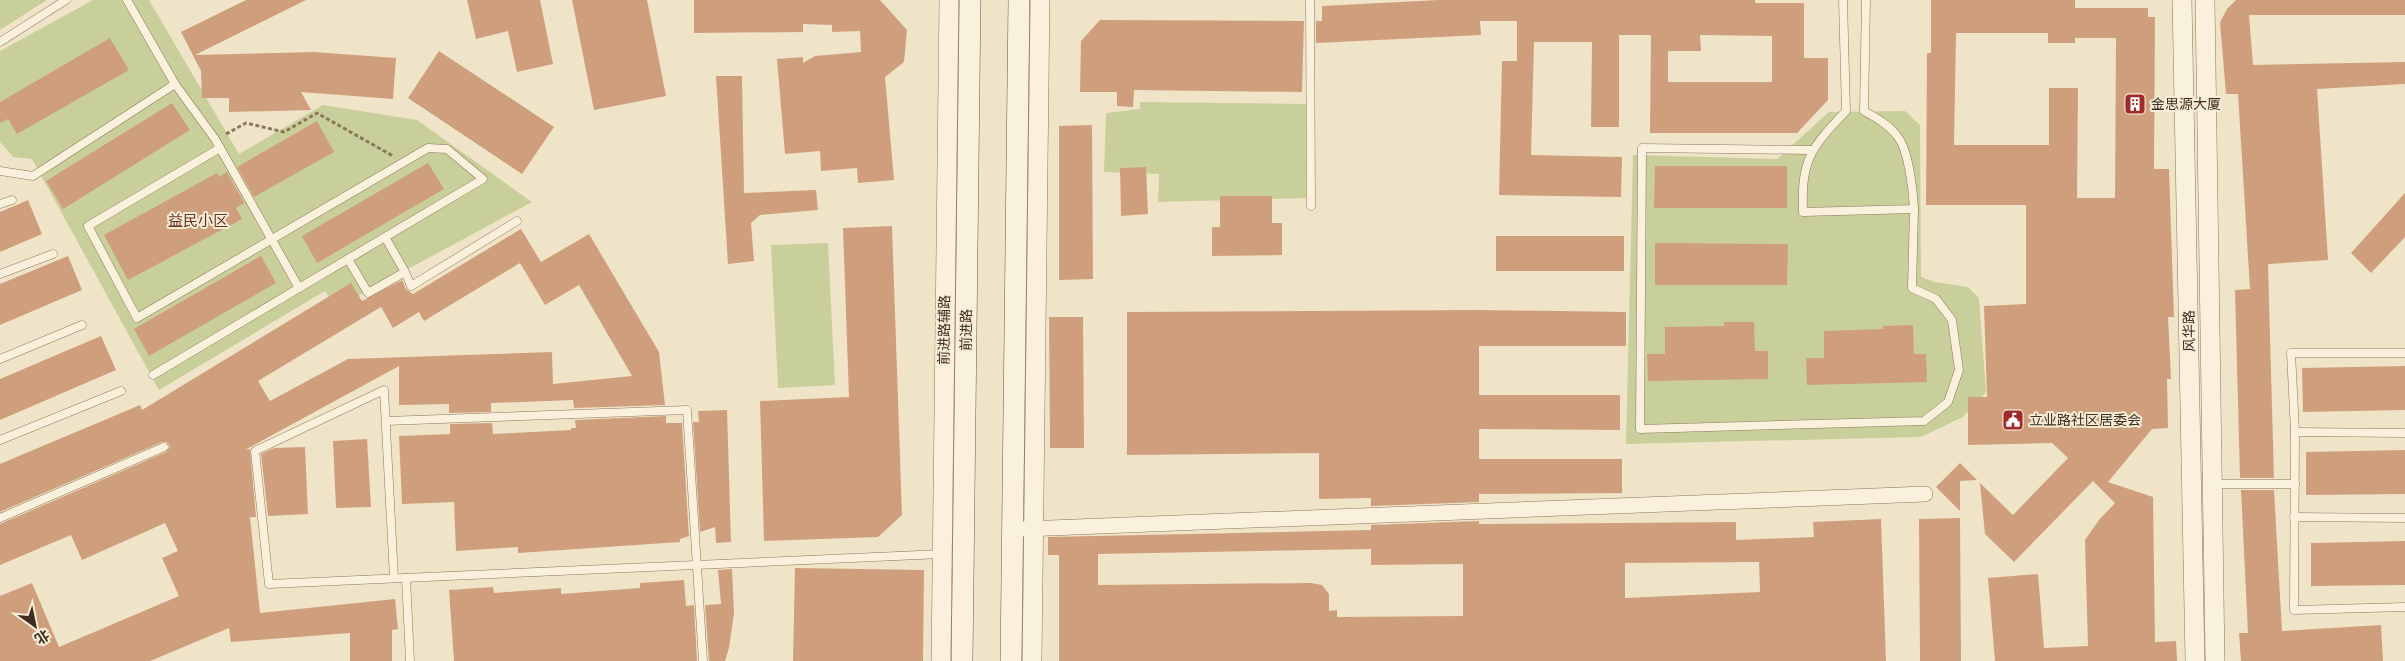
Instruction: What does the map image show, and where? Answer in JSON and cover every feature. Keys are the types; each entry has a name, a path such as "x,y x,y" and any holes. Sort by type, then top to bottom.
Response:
{"main road":[{"name":"前进路","path":"962,661 952,553 970,0"},
{"path":"1011,661 1019,0"}],"street":[{"name":"前进路辅路","path":"941,661 952,553 949,0"},
{"path":"1032,661 1040,0"},
{"name":"风华路","path":"2182,0 2195,661"},
{"name":"风华路","path":"2205,0 2215,661"},
{"path":"1012,530 1925,494"}],"lane":[{"path":"0,42 66,0"},
{"path":"127,0 175,84 215,139 299,288"},
{"path":"1310,0 1311,206"},
{"path":"1843,0 1846,111 1811,150 1804,172 1802,212 1914,209"},
{"path":"1811,150 1642,148 1640,429 1924,421 1948,402 1959,370 1952,320 1936,300 1912,288 1913,190 1899,138 1882,120 1864,111 1866,0"},
{"path":"0,171 33,176 175,84"},
{"path":"153,375 483,179 447,149 428,148 137,318 88,226 220,148"},
{"path":"0,204 12,200"},
{"path":"385,237 411,286 518,221"},
{"path":"0,274 53,254"},
{"path":"348,259 368,293 405,272"},
{"path":"0,359 82,325"},
{"path":"2404,353 2291,354 2295,432 2294,610 2405,608"},
{"path":"394,578 384,390 255,451 269,584 952,553"},
{"path":"0,440 121,391"},
{"path":"386,421 687,410 703,661"},
{"path":"2295,432 2405,433"},
{"path":"0,518 164,447"},
{"path":"2212,484 2295,484"},
{"path":"2294,517 2405,518"},
{"path":"406,578 410,661"}],"path":[{"path":"215,139 246,123 284,132 317,113 404,162"}],"green space":[{"path":"0,0 47,0 0,30"},
{"path":"93,0 149,0 239,154 323,105 417,120 532,202 336,308 325,291 159,390 32,159 13,157 0,142 0,51"},
{"path":"1140,102 1306,104 1306,198 1158,202 1159,174 1104,172 1106,113 1140,109"},
{"path":"1905,111 1920,125 1921,277 1935,282 1968,287 1979,298 1986,392 1963,417 1921,437 1626,444 1633,155 1777,159 1829,112"},
{"path":"828,243 835,385 778,388 771,245"}],"building":[{"path":"246,0 306,0 195,55 314,52 396,58 393,99 301,92 311,110 229,112 229,98 202,98 201,71 181,32"},
{"path":"467,0 540,0 553,64 517,72 508,31 476,39"},
{"path":"572,0 647,0 666,96 594,110"},
{"path":"694,0 880,0 907,30 904,62 885,77 894,180 858,183 857,168 821,171 820,151 785,154 777,59 803,57 803,63 815,56 861,52 860,31 832,32 832,25 803,24 803,32 694,33"},
{"path":"1439,0 1755,0 1755,3 1804,3 1804,58 1828,58 1828,100 1797,133 1650,133 1651,35 1619,35 1619,127 1591,127 1592,42 1534,42 1531,155 1622,157 1621,197 1499,195 1502,61 1517,61 1517,21 1480,21 1481,35 1316,43 1316,21 1322,21 1322,6","holes":["1700,35 1772,36 1772,82 1668,82 1668,51 1701,51"]},
{"path":"1931,0 2075,0 2075,8 2148,8 2148,17 2155,17 2154,169 2169,169 2174,317 2168,317 2171,379 2167,379 2168,428 2152,429 2108,482 2153,497 2155,642 2176,641 2177,661 1995,661 1988,578 2038,574 2044,648 2088,646 2085,540 2099,520 2115,503 2093,481 2014,562 1985,534 1980,483 2013,515 2068,458 2052,443 1968,445 1968,397 1987,397 1984,306 2026,304 2026,205 1926,205 1927,53 1931,53","holes":["1956,33 2048,33 2048,43 2075,43 2075,38 2116,38 2115,198 2077,198 2078,88 2049,88 2049,145 1954,145"]},
{"path":"2236,0 2405,0 2405,15 2249,15 2253,65 2405,62 2405,84 2317,89 2328,260 2268,264 2274,478 2240,478 2235,290 2250,289 2238,94 2226,94 2220,22 2227,9"},
{"path":"1100,20 1304,21 1302,92 1134,90 1133,107 1117,106 1117,92 1080,92 1081,41"},
{"path":"110,38 129,70 17,134 8,119 0,123 0,102"},
{"path":"439,51 554,127 522,174 408,98"},
{"path":"716,76 742,76 744,193 816,190 818,210 760,215 751,223 754,261 728,264"},
{"path":"172,103 190,130 63,209 46,181"},
{"path":"317,121 334,152 254,197 237,167"},
{"path":"1092,125 1093,279 1059,280 1059,126"},
{"path":"428,163 444,189 317,263 302,236"},
{"path":"1655,166 1787,166 1787,208 1654,208"},
{"path":"1146,167 1148,214 1121,216 1120,168"},
{"path":"227,172 244,203 236,208 242,219 128,280 104,235 217,173 219,177"},
{"path":"2405,193 2405,237 2371,273 2351,253"},
{"path":"1220,196 1272,196 1272,223 1282,223 1282,255 1212,256 1212,227 1220,227"},
{"path":"28,200 42,234 0,252 0,212"},
{"path":"892,226 902,515 878,537 764,541 760,401 849,397 843,228"},
{"path":"521,229 541,262 589,234 659,352 665,405 574,408 573,400 491,403 491,412 449,413 449,404 399,405 399,366 245,450 250,449 256,517 250,517 260,613 395,599 398,629 392,630 392,661 350,661 350,633 231,642 229,628 150,661 0,661 0,596 32,583 59,647 179,596 162,558 178,551 165,523 82,560 71,535 0,565 0,524 166,452 170,447 167,442 162,442 0,512 0,464 140,405 142,410 351,283 362,301 402,280 406,289 413,294","holes":["520,263 545,305 579,285 632,376 553,384 552,352 348,359 270,401 258,381 381,307 393,328 419,312 424,321"]},
{"path":"1496,236 1624,236 1624,271 1496,271"},
{"path":"1655,243 1788,244 1787,285 1655,285"},
{"path":"68,256 82,290 0,325 0,284"},
{"path":"261,256 276,283 149,356 134,329"},
{"path":"1479,310 1626,312 1626,346 1479,346 1479,395 1620,395 1620,430 1479,429 1479,459 1622,459 1622,493 1479,494 1479,502 1371,506 1371,498 1319,499 1319,453 1127,455 1127,312"},
{"path":"1049,317 1083,317 1084,448 1050,448"},
{"path":"1724,322 1754,322 1755,351 1768,351 1768,379 1648,381 1647,354 1665,354 1665,327 1724,326"},
{"path":"1913,325 1914,354 1926,354 1927,382 1807,385 1806,358 1824,358 1824,331 1883,329 1883,326"},
{"path":"101,336 116,370 0,420 0,379"},
{"path":"2405,366 2405,410 2303,412 2302,368"},
{"path":"727,410 731,542 716,543 715,527 700,532 693,422 699,422 698,411"},
{"path":"666,416 666,423 682,423 689,536 680,539 680,542 518,553 518,547 456,551 454,502 402,504 399,436 450,434 450,424 492,423 493,434 571,430 571,428 576,428 575,420"},
{"path":"367,439 371,507 336,508 333,441"},
{"path":"305,447 308,514 268,516 261,454 274,448"},
{"path":"2405,450 2405,494 2306,495 2306,452"},
{"path":"1960,463 1977,480 1960,481 1960,511 1936,487"},
{"path":"2241,490 2274,490 2282,631 2381,625 2383,661 2241,661 2239,633 2248,633"},
{"path":"1960,518 1961,661 1920,661 1919,519"},
{"path":"1881,519 1886,661 1059,661 1059,555 1048,555 1048,537 1371,530 1371,525 1479,521 1479,524 1736,522 1736,540 1814,537 1813,522","holes":["1371,549 1371,565 1463,564 1463,616 1337,617 1337,610 1329,611 1329,594 1322,585 1311,583 1098,585 1098,554","1759,562 1760,592 1625,598 1625,563"]},
{"path":"2405,541 2405,585 2311,586 2311,543"},
{"path":"795,568 924,570 923,661 793,661"},
{"path":"732,569 734,613 729,648 725,661 709,661 705,605 721,604 718,570"},
{"path":"684,580 686,606 694,605 697,661 454,661 449,590 493,587 494,593 561,588 561,594 640,588 640,583"}],"place":[{"name":"金思源大厦","path":"2135,104"},
{"name":"立业路社区居委会","path":"2013,420"}],"district":[{"name":"益民小区","path":"198,221"}]}
